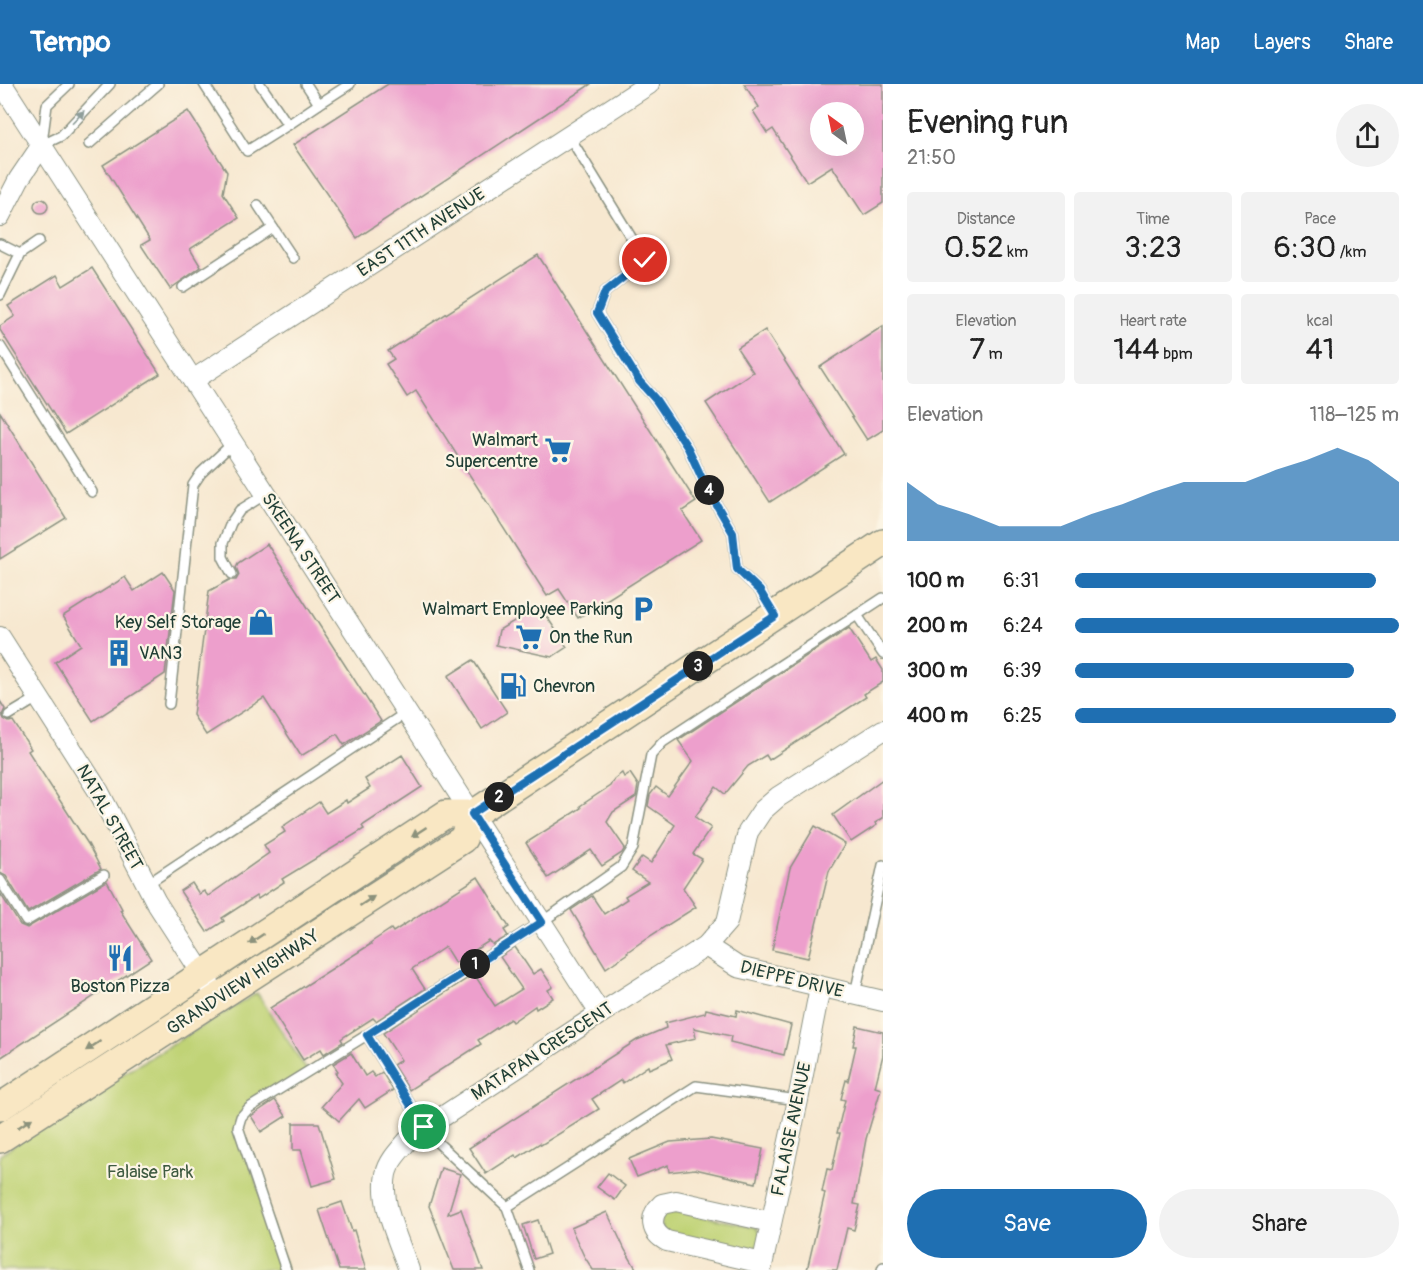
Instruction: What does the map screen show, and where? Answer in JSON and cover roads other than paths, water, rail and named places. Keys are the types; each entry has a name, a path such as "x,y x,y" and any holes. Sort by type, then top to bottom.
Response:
{"main road":[{"name":"GRANDVIEW HIGHWAY","path":"0,1107 446,814 472,814 883,543"},
{"name":"GRANDVIEW HIGHWAY","path":"0,1139 463,839 472,814"}],"street":[{"name":"SKEENA STREET","path":"2,84 600,1013"},
{"name":"EAST 11TH AVENUE","path":"193,380 649,84"},
{"path":"0,216 19,179 42,145"},
{"name":"NATAL STREET","path":"0,637 99,792 146,885 218,998"},
{"name":"MATAPAN CRESCENT","path":"409,1270 388,1209 385,1192 387,1172 399,1151 410,1138 706,946 727,922 748,832 762,812 778,797 883,730"},
{"name":"DIEPPE DRIVE","path":"706,946 738,967 883,1001"},
{"name":"FALAISE AVENUE","path":"762,1267 820,987"},
{"path":"762,1267 667,1241 655,1231 652,1223 653,1215 662,1204 676,1201 771,1222"}],"lane":[{"path":"42,145 47,105 69,84"},
{"path":"42,145 61,135 110,84"},
{"path":"89,144 158,84"},
{"path":"204,84 247,151 350,84"},
{"path":"260,84 288,124"},
{"path":"306,84 319,104"},
{"path":"569,136 645,260 605,292 597,313 639,381 656,400 688,448 705,485 733,533 737,569 760,591 775,616"},
{"path":"258,205 293,258"},
{"path":"183,287 273,228"},
{"path":"0,295 20,254 39,241"},
{"path":"0,244 20,254"},
{"path":"0,346 92,492"},
{"path":"169,704 193,485 201,473 233,443"},
{"path":"232,574 222,557 231,523 240,510 266,494"},
{"path":"286,1270 238,1127 240,1117 249,1108 542,922 621,867 633,848 651,755 663,742 883,598"},
{"path":"857,615 883,654"},
{"path":"9,715 39,697"},
{"path":"146,885 407,712"},
{"path":"855,995 883,865"},
{"path":"0,880 26,921 104,875"},
{"path":"367,1035 424,1127 507,1207 529,1270"},
{"path":"507,1207 696,1086 798,1100"}],"place":[{"name":"Walmart Supercentre","path":"558,450"},
{"name":"Walmart Employee Parking","path":"643,609"},
{"name":"Key Self Storage","path":"261,622"},
{"name":"On the Run","path":"529,637"},
{"name":"VAN3","path":"119,653"},
{"name":"Chevron","path":"513,686"},
{"name":"Boston Pizza","path":"120,958"}],"park label":[{"name":"Falaise Park","path":"150,1172"}]}
